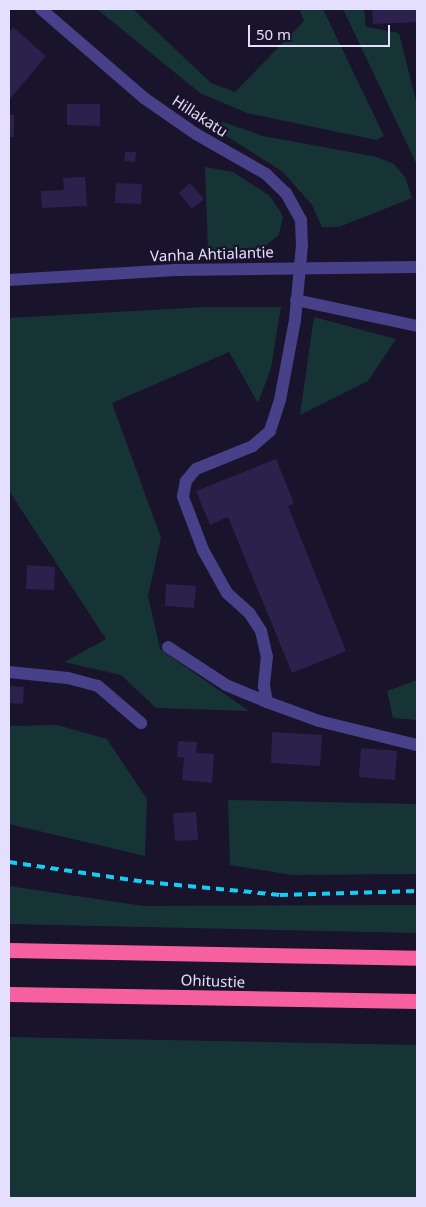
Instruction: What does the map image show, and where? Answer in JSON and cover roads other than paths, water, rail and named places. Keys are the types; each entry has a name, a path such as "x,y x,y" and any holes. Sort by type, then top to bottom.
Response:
{"highway":[{"name":"Ohitustie","path":"9,950 417,958"},
{"name":"Ohitustie","path":"9,994 417,1001"}],"street":[{"name":"Hillakatu","path":"41,9 144,98 196,134 266,174 286,193 301,220 296,300 280,400 270,431 253,446 196,469 186,481 183,497 203,550 227,593 250,614 261,631 267,656 264,686 267,702"},
{"name":"Vanha Ahtialantie","path":"9,280 176,270 417,267"},
{"path":"296,300 417,326"},
{"path":"168,647 226,685 267,702 319,721 417,745"},
{"path":"9,672 68,678 98,686 142,723"}],"railway":[{"path":"9,862 146,882 280,895 417,891"}]}
